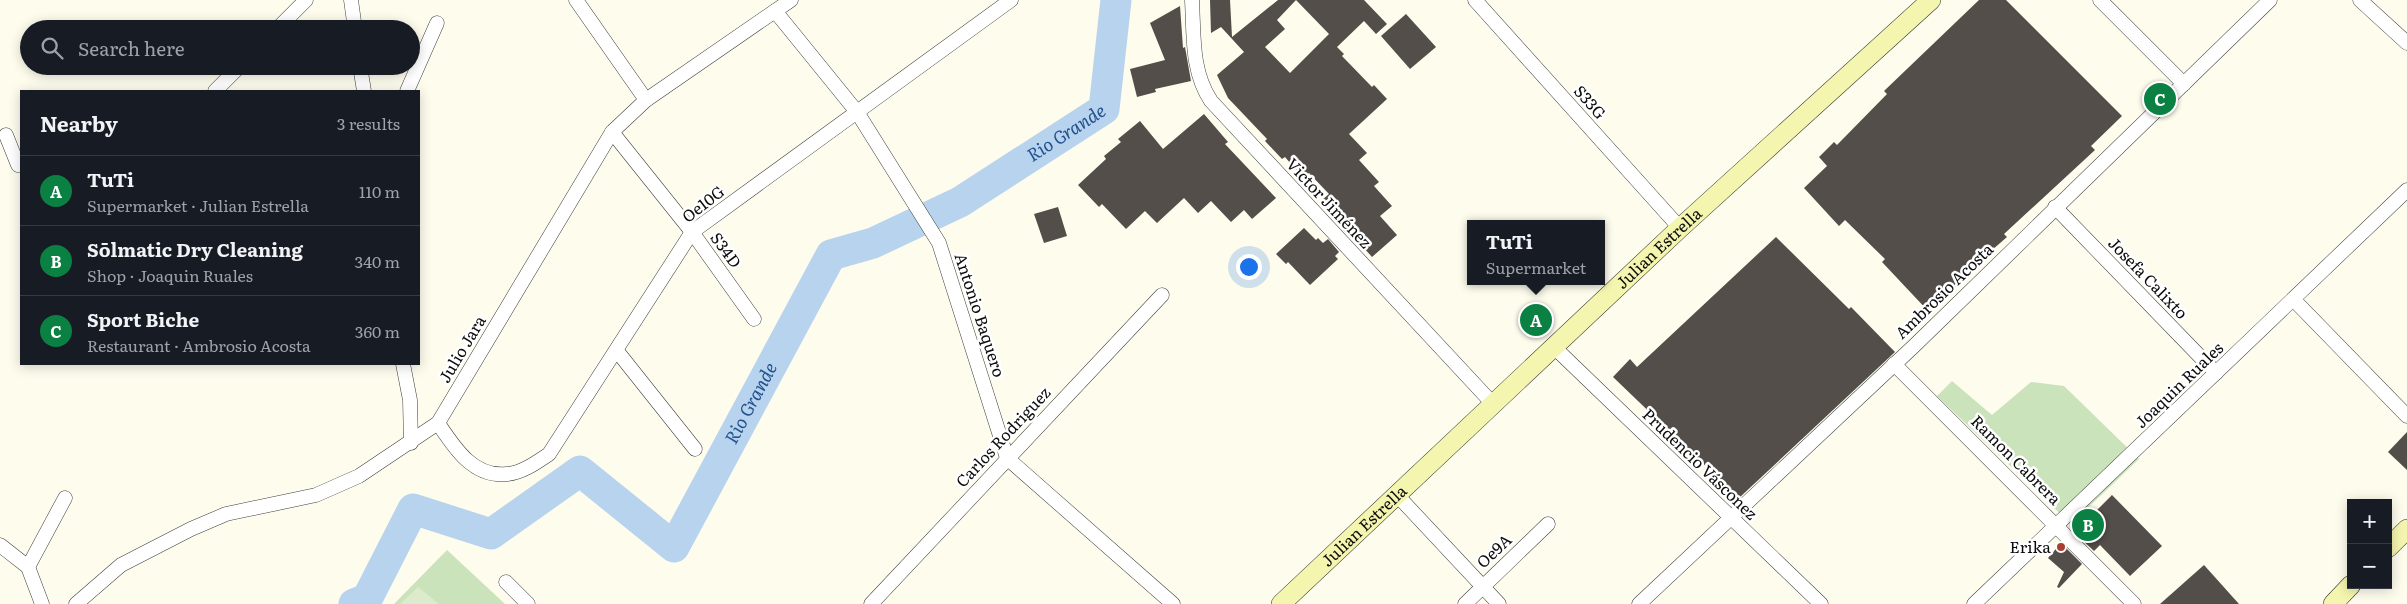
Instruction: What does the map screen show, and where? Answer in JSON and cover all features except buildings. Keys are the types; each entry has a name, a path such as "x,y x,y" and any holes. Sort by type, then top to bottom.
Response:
{"street":[{"path":"286,20 306,0"},
{"path":"351,0 354,20"},
{"path":"576,0 646,100"},
{"name":"Julio Jara","path":"76,604 121,565 191,529 226,514 316,496 359,476 411,443 438,423 612,132 646,100 791,0"},
{"name":"Oe10G","path":"438,423 457,452 470,464 489,472 507,474 530,466 549,454 692,232 1010,0"},
{"name":"Victor Jiménez","path":"1192,0 1195,62 1201,87 1211,101 1494,405"},
{"name":"S33G","path":"1475,0 1680,228"},
{"name":"Julian Estrella","path":"1282,604 1396,494 1555,348 1680,228 1931,0"},
{"path":"2100,0 2184,84"},
{"name":"Ambrosio Acosta","path":"1639,604 1894,364 2270,0"},
{"path":"2360,0 2407,43"},
{"name":"Antonio Baquero","path":"775,11 857,112 939,243 1007,458"},
{"path":"420,62 437,23"},
{"path":"216,90 231,75"},
{"path":"361,75 364,90"},
{"path":"407,90 414,75"},
{"path":"3,131 20,145"},
{"path":"3,131 18,165"},
{"name":"S34D","path":"612,132 692,232 754,319"},
{"name":"Joaquin Ruales","path":"1974,604 2407,190"},
{"name":"Josefa Calixto","path":"2055,207 2216,373"},
{"name":"Carlos Rodriguez","path":"871,604 1162,295"},
{"path":"2293,299 2407,416"},
{"name":"Prudencio Vásconez","path":"1555,348 1821,604"},
{"path":"617,351 695,450"},
{"name":"Ramon Cabrera","path":"1894,364 2058,525 2134,604"},
{"path":"403,365 410,400 411,443"},
{"path":"1007,458 1173,604"},
{"path":"1396,494 1499,604"},
{"path":"28,566 65,498"},
{"name":"Oe9A","path":"1465,604 1548,524"},
{"path":"2392,544 2407,530"},
{"path":"0,545 28,566 42,604"},
{"path":"506,582 528,604"},
{"path":"2333,604 2348,589"}],"green space":[{"path":"1952,381 1992,415 2031,382 2064,386 2139,459 2071,524 1937,396"},
{"path":"447,550 505,604 394,604"},
{"path":"418,587 439,604 400,604"}],"waterway":[{"name":"Rio Grande","path":"354,604 367,599 413,509 491,534 580,471 674,547 831,255 873,243 960,202 1104,109 1116,0"}],"place":[{"name":"Sport Biche","path":"2160,99"},
{"name":"TuTi","path":"1536,320"},
{"name":"Sōlmatic Dry Cleaning","path":"2088,525"},
{"name":"Erika","path":"2061,547"}]}
